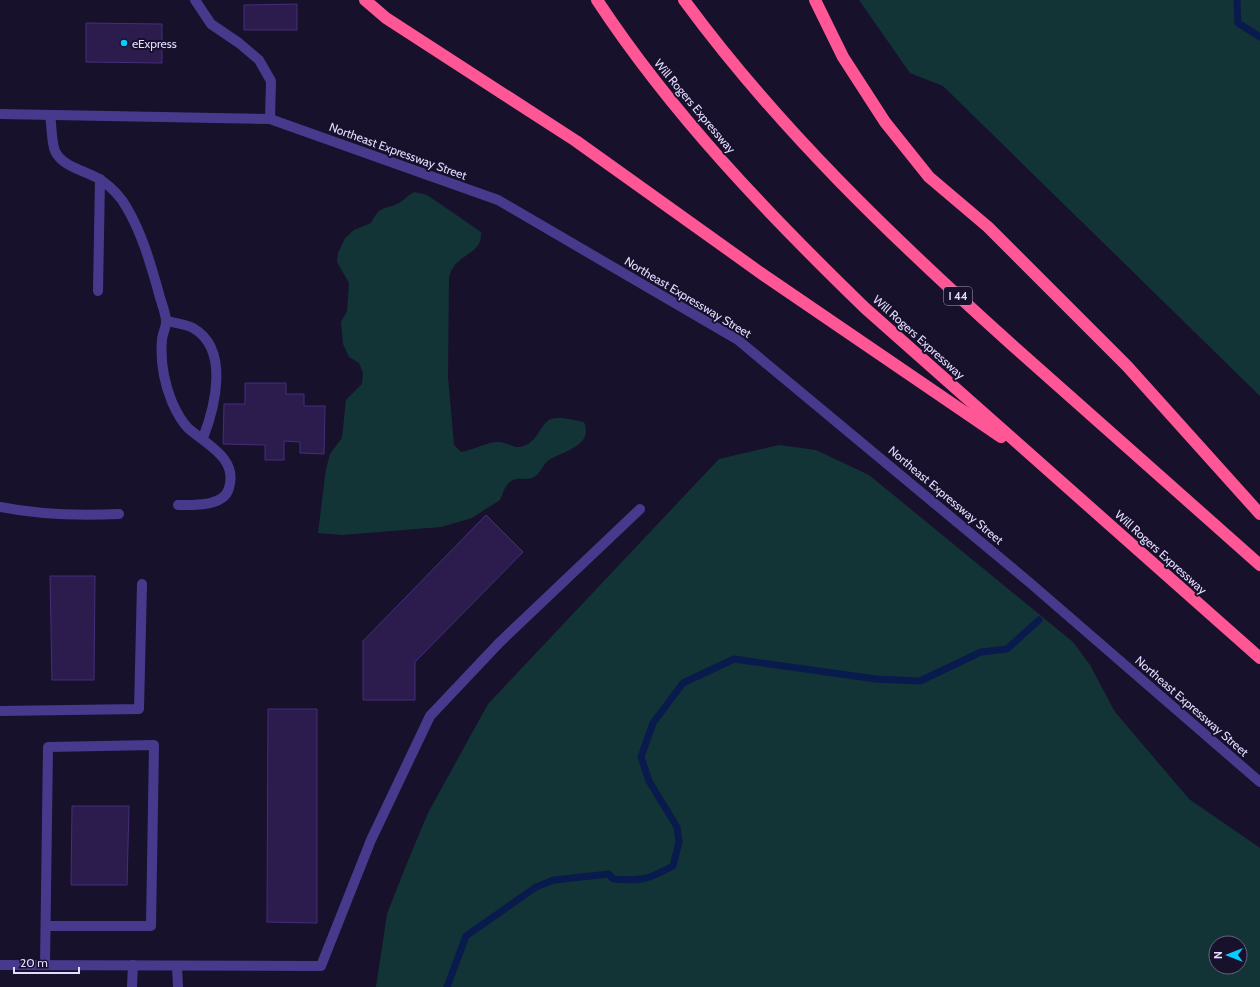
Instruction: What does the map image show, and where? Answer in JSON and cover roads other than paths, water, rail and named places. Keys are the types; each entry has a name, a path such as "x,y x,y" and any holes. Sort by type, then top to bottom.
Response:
{"highway":[{"path":"365,0 386,18 576,141 765,276 1044,466"},
{"name":"Will Rogers Expressway","path":"597,0 640,61 687,121 781,223 865,308 1260,658"},
{"name":"I 44","path":"684,0 712,38 778,117 862,204 938,278 1260,565"},
{"path":"815,0 843,58 885,122 929,177 988,227 1121,361 1260,514"}],"street":[{"path":"195,0 211,24 259,60 271,81 270,119"},
{"name":"Northeast Expressway Street","path":"0,114 270,119 498,200 738,340 1029,582 1260,782"},
{"path":"50,115 55,151 60,158 68,164 100,179 114,191 127,207 145,245 166,321 162,334 162,365 168,390 176,411 188,428 203,438 222,456 230,470 232,480 228,492 219,500 207,504 178,505"},
{"path":"98,291 100,179"},
{"path":"166,321 193,328 203,336 210,347 214,361 216,394 211,416 203,438"},
{"path":"0,508 31,513 62,515 120,514"},
{"path":"0,965 321,966 371,840 430,716 500,642 640,509"},
{"path":"0,711 139,709 142,584"},
{"path":"45,965 48,747 154,745 151,926 46,926"},
{"path":"132,965 132,987"},
{"path":"178,966 178,987"}],"waterway":[{"path":"1237,0 1238,23 1260,37"},
{"path":"447,987 466,936 536,887 554,880 609,874 613,879 638,879 650,877 673,866 679,842 677,827 649,781 641,757 653,723 683,683 734,659 876,679 920,681 981,652 1007,649 1039,620"}],"place":[{"name":"eExpress","path":"124,43"}]}
